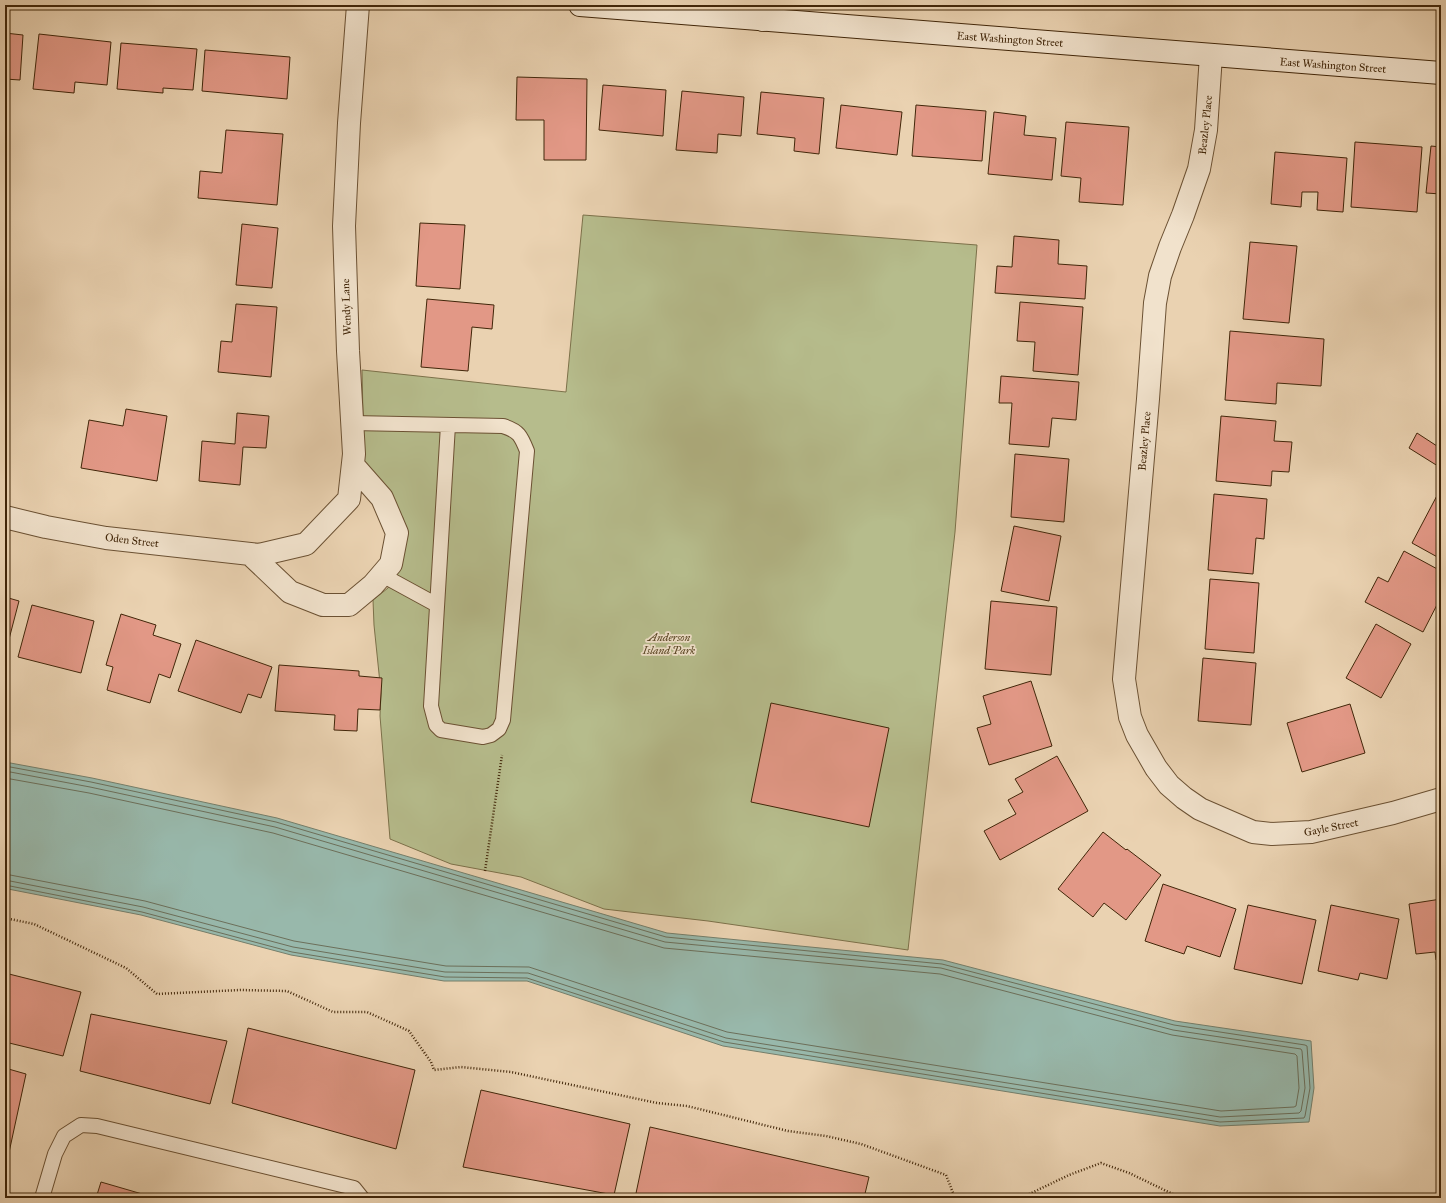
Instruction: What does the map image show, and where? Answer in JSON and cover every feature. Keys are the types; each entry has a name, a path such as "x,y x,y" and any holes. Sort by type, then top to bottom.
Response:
{"street":[{"name":"Wendy Lane","path":"254,555 306,544 349,499 354,454 348,351 344,226 349,123 358,5"},
{"name":"East Washington Street","path":"580,5 765,12 1211,55 1441,73"},
{"name":"Beazley Place","path":"1200,809 1169,785 1156,768 1137,735 1130,717 1124,679 1147,407 1154,303 1160,276 1200,169 1206,130 1211,55"},
{"path":"254,555 290,592 323,605 349,605 373,585 391,564 397,533 382,498 353,465"},
{"name":"Oden Street","path":"5,518 106,538 254,555"},
{"name":"Gayle Street","path":"1200,809 1253,832 1287,834 1318,831 1393,813 1441,799"}],"lane":[{"path":"352,423 503,426 514,430 522,438 527,451 503,720 499,729 492,735 483,737 441,730 436,725 431,706 448,425"},
{"path":"382,575 437,605"},
{"path":"42,1198 55,1154 64,1136 81,1125 97,1126 354,1188 362,1198"}],"path":[{"path":"485,871 502,755"},
{"path":"5,918 34,924 126,968 157,994 240,990 287,991 333,1012 367,1012 409,1031 434,1070 462,1067 511,1072 657,1102 687,1106 788,1131 826,1136 862,1144 946,1175 955,1198"},
{"path":"1021,1198 1069,1175 1101,1163 1129,1173 1181,1198"}],"green space":[{"name":"Anderson Island Park","path":"583,215 977,245 955,532 908,950 708,921 604,909 521,877 451,864 390,839 380,716 381,693 373,600 388,588 401,561 406,539 403,518 385,488 364,463 362,370 566,392"}],"water":[{"path":"5,762 92,778 277,818 667,933 943,960 1175,1021 1311,1041 1314,1088 1309,1122 1220,1126 723,1046 527,981 444,981 291,955 141,915 8,889 5,888"}],"building":[{"path":"5,33 23,35 20,80 5,79"},
{"path":"39,34 111,42 107,85 75,82 74,93 33,89"},
{"path":"121,43 197,49 193,90 163,88 163,93 117,89"},
{"path":"205,50 290,57 287,99 202,91"},
{"path":"517,77 587,79 586,160 544,160 544,120 516,120"},
{"path":"603,85 666,90 663,136 599,130"},
{"path":"682,91 744,97 741,136 718,134 717,153 676,150"},
{"path":"761,92 824,98 819,154 794,151 795,138 757,134"},
{"path":"841,105 902,112 897,155 836,148"},
{"path":"916,105 986,111 982,161 912,156"},
{"path":"994,112 1026,116 1024,135 1056,138 1052,180 988,174"},
{"path":"1066,122 1129,127 1123,205 1079,202 1081,178 1061,176"},
{"path":"226,130 283,134 277,205 198,198 200,171 222,173"},
{"path":"1355,142 1422,147 1417,212 1351,207"},
{"path":"1431,146 1441,147 1441,194 1426,193"},
{"path":"1275,152 1347,158 1343,212 1317,210 1318,192 1302,192 1301,207 1271,204"},
{"path":"420,223 465,225 460,289 416,286"},
{"path":"242,224 278,228 272,288 236,285"},
{"path":"1014,236 1059,240 1058,264 1087,266 1085,299 995,293 997,266 1012,267"},
{"path":"1250,242 1297,246 1289,323 1243,319"},
{"path":"427,299 494,305 492,329 472,327 468,371 421,367"},
{"path":"1020,302 1083,307 1078,375 1033,371 1035,342 1017,341"},
{"path":"236,304 277,307 271,377 218,372 221,341 232,342"},
{"path":"1230,331 1324,339 1321,386 1277,383 1276,404 1225,400"},
{"path":"1001,376 1079,382 1076,420 1052,418 1049,447 1009,444 1012,403 999,403"},
{"path":"126,409 167,416 157,481 81,468 89,420 123,426"},
{"path":"237,413 269,416 266,448 243,447 240,485 199,481 202,441 235,444"},
{"path":"1221,416 1276,421 1274,441 1292,442 1289,472 1272,471 1271,486 1216,481"},
{"path":"1417,433 1440,448 1441,446 1441,468 1409,448"},
{"path":"1015,454 1069,459 1064,522 1011,517"},
{"path":"1441,488 1441,559 1412,543"},
{"path":"1214,494 1267,499 1264,539 1256,538 1253,574 1208,570"},
{"path":"1014,526 1061,536 1049,601 1001,591"},
{"path":"1404,551 1441,571 1441,597 1423,632 1365,602 1378,577 1388,582"},
{"path":"1210,579 1259,583 1254,653 1205,649"},
{"path":"5,597 19,601 8,643 5,642"},
{"path":"991,601 1057,607 1051,675 985,669"},
{"path":"32,605 94,621 81,673 18,657"},
{"path":"121,614 156,625 153,635 181,644 170,678 159,674 150,703 107,690 113,667 106,665"},
{"path":"1376,624 1411,644 1381,698 1346,678"},
{"path":"196,640 272,667 261,698 248,694 241,713 178,691"},
{"path":"1203,658 1256,663 1251,725 1198,721"},
{"path":"279,665 359,671 359,676 382,678 380,710 358,709 357,731 334,730 335,715 275,711"},
{"path":"1031,681 1052,746 989,765 977,728 991,724 983,696"},
{"path":"771,703 889,728 869,827 751,802"},
{"path":"1350,704 1365,753 1302,772 1287,723"},
{"path":"1057,756 1088,811 1000,860 984,831 1016,814 1008,800 1023,792 1015,779"},
{"path":"1103,832 1161,875 1126,920 1104,903 1093,917 1058,889"},
{"path":"1163,884 1236,909 1220,957 1187,946 1184,954 1145,941"},
{"path":"1441,899 1441,959 1436,960 1435,952 1416,954 1409,904"},
{"path":"1248,905 1316,920 1302,984 1234,969"},
{"path":"1331,905 1399,919 1387,979 1360,973 1358,980 1318,971"},
{"path":"5,973 81,992 63,1056 5,1042"},
{"path":"91,1014 227,1041 210,1104 80,1071"},
{"path":"248,1028 415,1070 396,1149 232,1103"},
{"path":"5,1068 26,1074 5,1171"},
{"path":"481,1090 630,1124 614,1195 463,1167"},
{"path":"650,1127 869,1177 864,1198 635,1198"},
{"path":"101,1182 156,1198 96,1198"}]}
